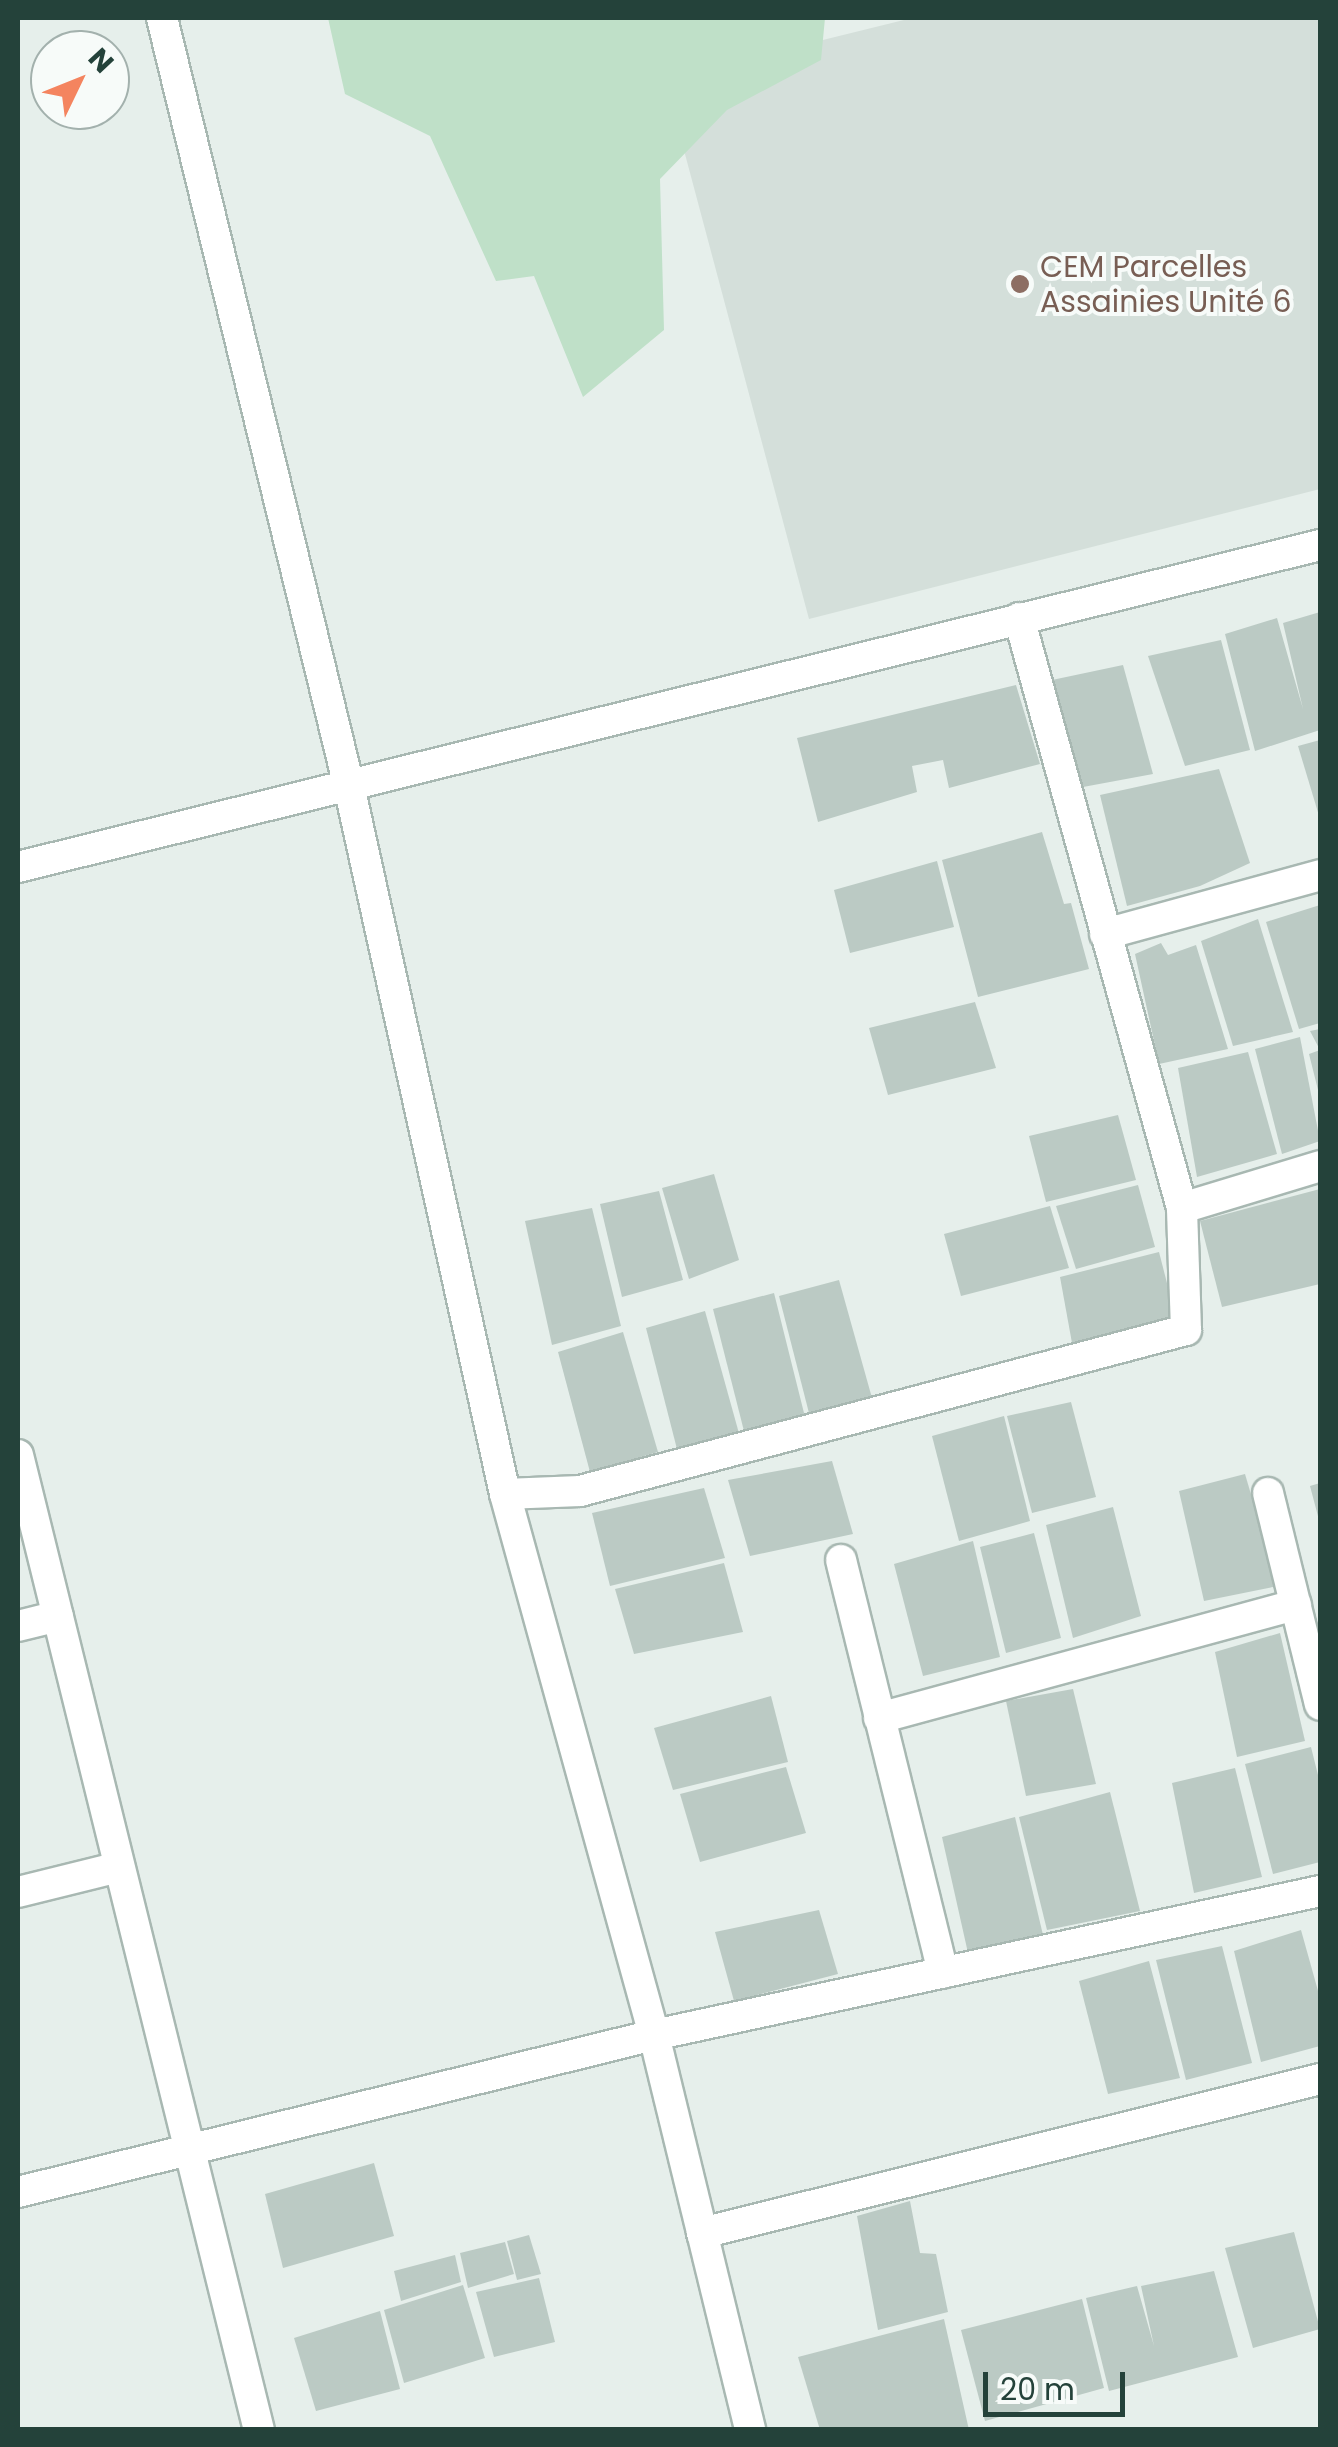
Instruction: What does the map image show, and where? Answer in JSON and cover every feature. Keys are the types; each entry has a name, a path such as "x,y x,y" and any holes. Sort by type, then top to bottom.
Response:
{"street":[{"path":"162,18 349,786 505,1494 654,2035 750,2430"},
{"path":"18,868 1320,545"},
{"path":"505,1494 580,1491 1186,1330 1182,1208 1019,618"},
{"path":"1105,934 1320,875"},
{"path":"1182,1208 1320,1166"},
{"path":"18,1454 258,2430"},
{"path":"1268,1492 1320,1705"},
{"path":"841,1560 943,1973"},
{"path":"880,1718 1296,1605"},
{"path":"18,1626 58,1616"},
{"path":"18,1892 119,1867"},
{"path":"18,2192 654,2035 1320,1891"},
{"path":"702,2233 1320,2079"}],"shaded area":[{"name":"CEM Parcelles Assainies Unité 6","path":"912,18 1320,18 1320,489 809,619 665,79"}],"green space":[{"path":"328,18 825,18 821,60 727,110 660,179 664,330 583,397 534,276 496,281 430,136 345,94"}],"building":[{"path":"1320,612 1320,730 1255,751 1225,634 1277,618 1303,709 1283,623"},
{"path":"1221,640 1250,750 1185,766 1148,656"},
{"path":"1123,665 1153,774 1083,787 1052,680"},
{"path":"1016,685 1040,764 949,788 943,760 912,766 917,792 818,822 797,738"},
{"path":"1320,740 1320,819 1298,746"},
{"path":"1219,769 1250,863 1200,886 1127,906 1100,795"},
{"path":"1042,832 1064,904 1071,903 1089,969 978,997 942,860"},
{"path":"937,861 954,927 850,953 834,890"},
{"path":"1320,905 1320,1023 1299,1029 1266,922"},
{"path":"1258,919 1293,1032 1233,1046 1201,941"},
{"path":"1161,943 1168,955 1196,945 1228,1049 1159,1064 1135,954"},
{"path":"975,1002 996,1068 888,1095 869,1028"},
{"path":"1320,1029 1320,1050 1310,1031"},
{"path":"1300,1037 1320,1141 1282,1154 1255,1049"},
{"path":"1320,1050 1320,1094 1319,1094 1309,1054"},
{"path":"1248,1052 1277,1154 1197,1177 1178,1068"},
{"path":"1118,1115 1136,1180 1046,1202 1029,1136"},
{"path":"714,1174 739,1260 689,1279 662,1188"},
{"path":"1138,1185 1155,1247 1076,1269 1056,1206"},
{"path":"1320,1189 1320,1284 1222,1307 1200,1221"},
{"path":"659,1191 683,1280 622,1297 600,1204"},
{"path":"1050,1206 1069,1268 961,1296 944,1234"},
{"path":"592,1208 621,1326 552,1345 525,1221"},
{"path":"1159,1252 1177,1322 1072,1343 1060,1277"},
{"path":"839,1280 872,1398 810,1417 779,1296"},
{"path":"774,1293 805,1417 745,1435 713,1309"},
{"path":"705,1311 740,1437 678,1453 646,1328"},
{"path":"623,1332 658,1452 590,1472 558,1352"},
{"path":"1071,1402 1096,1497 1032,1513 1007,1416"},
{"path":"1004,1416 1030,1521 959,1541 932,1436"},
{"path":"832,1461 853,1534 750,1556 728,1480"},
{"path":"1245,1474 1278,1586 1204,1601 1179,1491"},
{"path":"1320,1483 1320,1520 1319,1520 1310,1486"},
{"path":"704,1488 725,1558 610,1586 592,1513"},
{"path":"1113,1507 1141,1616 1073,1638 1046,1525"},
{"path":"1034,1533 1061,1638 1006,1653 980,1547"},
{"path":"973,1541 1000,1657 923,1676 894,1564"},
{"path":"724,1563 743,1632 634,1654 615,1589"},
{"path":"1280,1633 1305,1741 1237,1757 1215,1652"},
{"path":"1073,1689 1096,1784 1026,1796 1006,1701"},
{"path":"771,1696 788,1762 673,1790 654,1728"},
{"path":"1311,1747 1320,1783 1320,1862 1273,1874 1245,1764"},
{"path":"786,1767 806,1833 700,1862 680,1794"},
{"path":"1235,1768 1262,1877 1194,1893 1172,1783"},
{"path":"1110,1792 1140,1911 1047,1930 1019,1817"},
{"path":"1015,1817 1043,1935 968,1953 942,1837"},
{"path":"819,1910 838,1974 734,2001 715,1932"},
{"path":"1301,1930 1320,1998 1320,2046 1261,2062 1234,1951"},
{"path":"1222,1946 1252,2063 1186,2080 1156,1960"},
{"path":"1149,1961 1180,2078 1108,2094 1079,1981"},
{"path":"374,2163 394,2236 283,2268 265,2194"},
{"path":"910,2201 920,2253 936,2254 948,2312 878,2330 857,2216"},
{"path":"1294,2232 1320,2329 1253,2348 1225,2248"},
{"path":"529,2235 541,2274 517,2280 507,2241"},
{"path":"505,2242 514,2274 468,2288 460,2253"},
{"path":"455,2255 461,2282 401,2301 394,2271"},
{"path":"1214,2271 1238,2357 1109,2391 1086,2298 1137,2286 1154,2346 1141,2286"},
{"path":"539,2278 555,2342 494,2357 476,2292"},
{"path":"463,2285 485,2358 404,2383 384,2310"},
{"path":"1082,2299 1104,2388 985,2421 961,2330"},
{"path":"380,2311 400,2389 316,2411 294,2338"},
{"path":"944,2319 969,2430 820,2430 798,2357"}],"place":[{"name":"CEM Parcelles Assainies Unité 6","path":"1020,284"}]}
